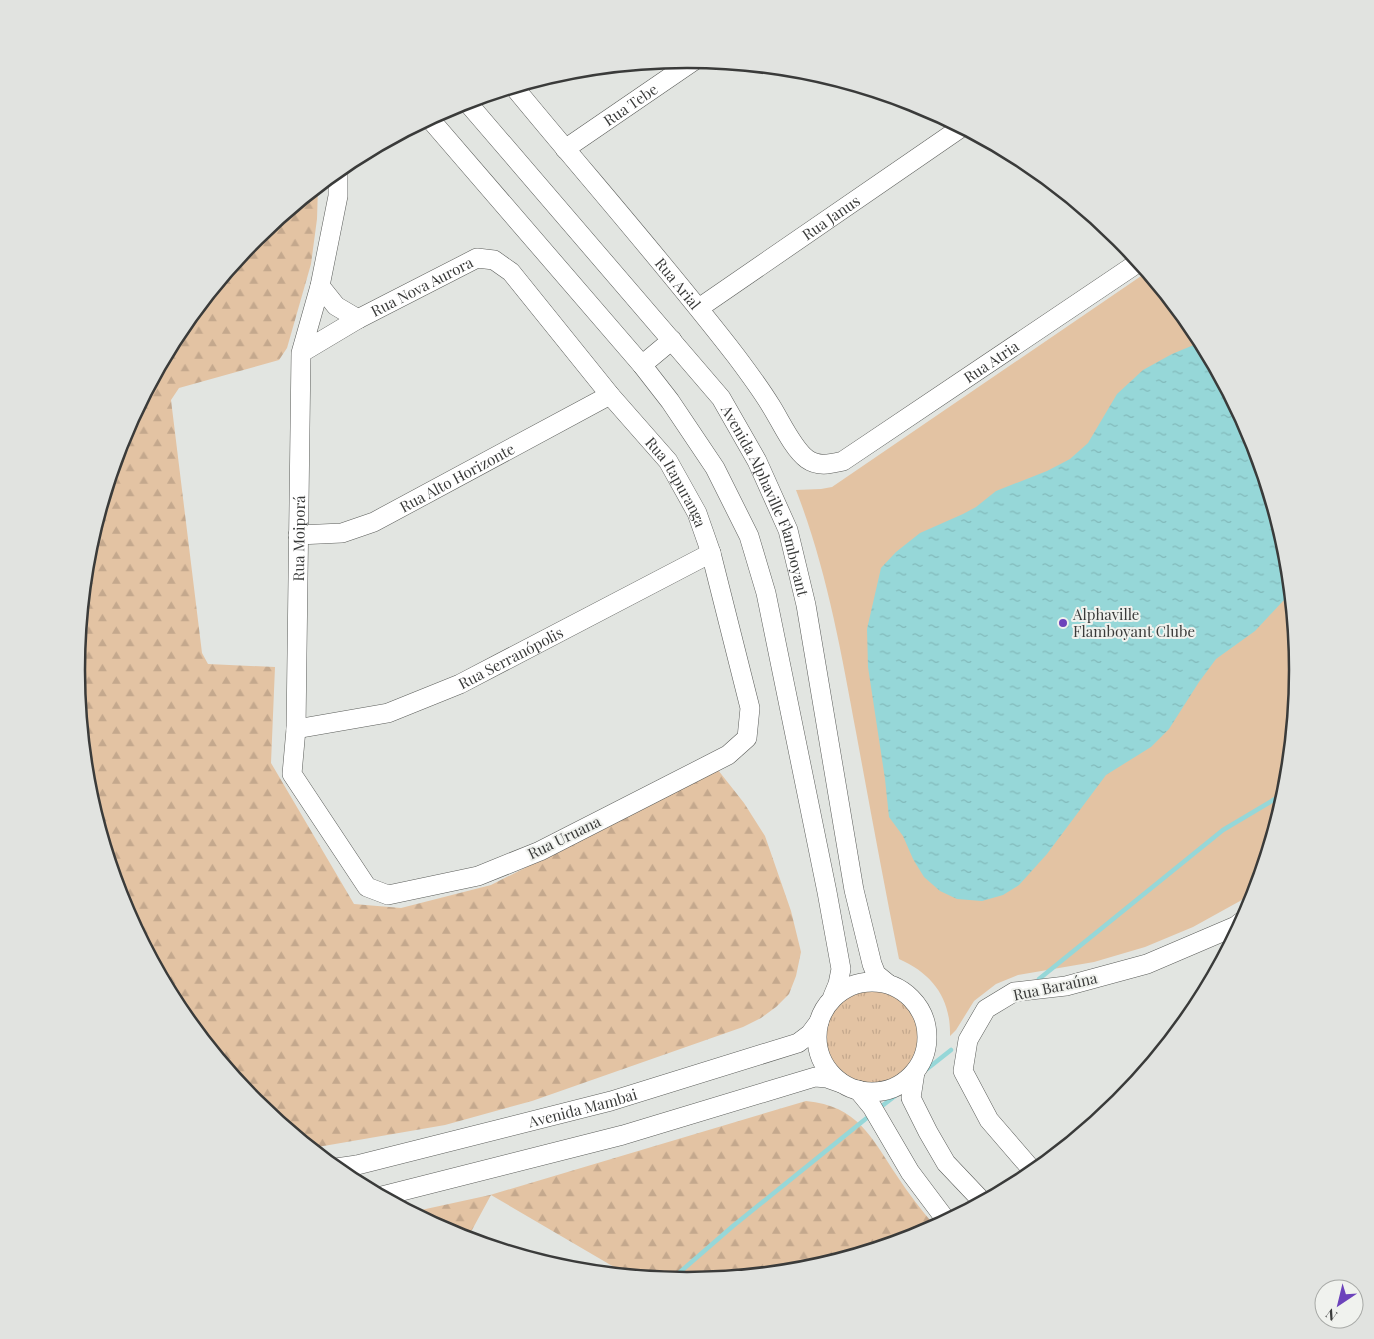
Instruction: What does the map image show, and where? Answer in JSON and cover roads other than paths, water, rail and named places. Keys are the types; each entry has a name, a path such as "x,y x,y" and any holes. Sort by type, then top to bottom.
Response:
{"street":[{"name":"Rua Tebe","path":"565,149 683,68"},
{"name":"Rua Arial","path":"518,92 741,362 796,448 815,464 828,465 843,461"},
{"name":"Avenida Alphaville Flamboyant","path":"471,107 721,398 757,461 788,530 806,604 854,890 872,964 876,974 886,983"},
{"name":"Avenida Alphaville Flamboyant","path":"434,124 642,365 670,401 715,468 749,536 766,593 827,892 841,969 833,996"},
{"name":"Rua Janus","path":"698,308 956,132"},
{"name":"Rua Moiporá","path":"338,180 338,196 320,286 301,353 296,729 292,774 367,887"},
{"name":"Rua Nova Aurora","path":"301,353 358,319 477,258 494,260 511,272"},
{"name":"Rua Atria","path":"843,461 1133,266"},
{"name":"Rua Itapuranga","path":"511,272 610,395 668,460 697,513 711,553 750,708 747,738"},
{"name":"Rua Nova Aurora","path":"320,286 336,306 358,319"},
{"path":"642,365 672,340"},
{"name":"Rua Alto Horizonte","path":"298,535 342,533 374,522 610,395"},
{"name":"Rua Serranópolis","path":"296,729 388,713 460,684 711,553"},
{"name":"Rua Uruana","path":"367,887 388,895 478,876 540,851 728,755 747,738"},
{"name":"Rua Baraúna","path":"1027,1165 989,1120 962,1071 968,1040 986,1009 1014,992 1066,986 1147,964 1230,928"},
{"path":"391,1194 623,1135 815,1077 827,1078 858,1090 878,1092 900,1085 915,1072 924,1056 927,1036 925,1021 918,1005 904,992 886,983 868,981 849,986 833,996 822,1012 816,1030 818,1052 827,1069 840,1082"},
{"name":"Avenida Mambai","path":"347,1166 612,1101 798,1043 810,1034 818,1022"},
{"path":"915,1072 911,1098 928,1132 946,1163 978,1196"},
{"path":"858,1090 872,1106 910,1172 941,1214"}],"water":[{"path":"1194,345 1227,403 1257,476 1277,552 1285,600 1255,631 1216,659 1169,729 1151,747 1106,775 1047,854 1019,885 1003,895 982,901 957,899 940,891 924,877 913,859 903,836 889,817 868,667 867,629 881,568 896,552 920,533 976,507 996,491 1047,471 1070,459 1088,443 1117,394 1143,370 1172,354"}],"waterway":[{"path":"1039,979 1223,830 1274,800"},
{"path":"927,1069 951,1050"},
{"path":"882,1106 895,1096"},
{"path":"680,1272 733,1226 868,1117"}],"place":[{"name":"Alphaville Flamboyant Clube","path":"1063,623"}]}
